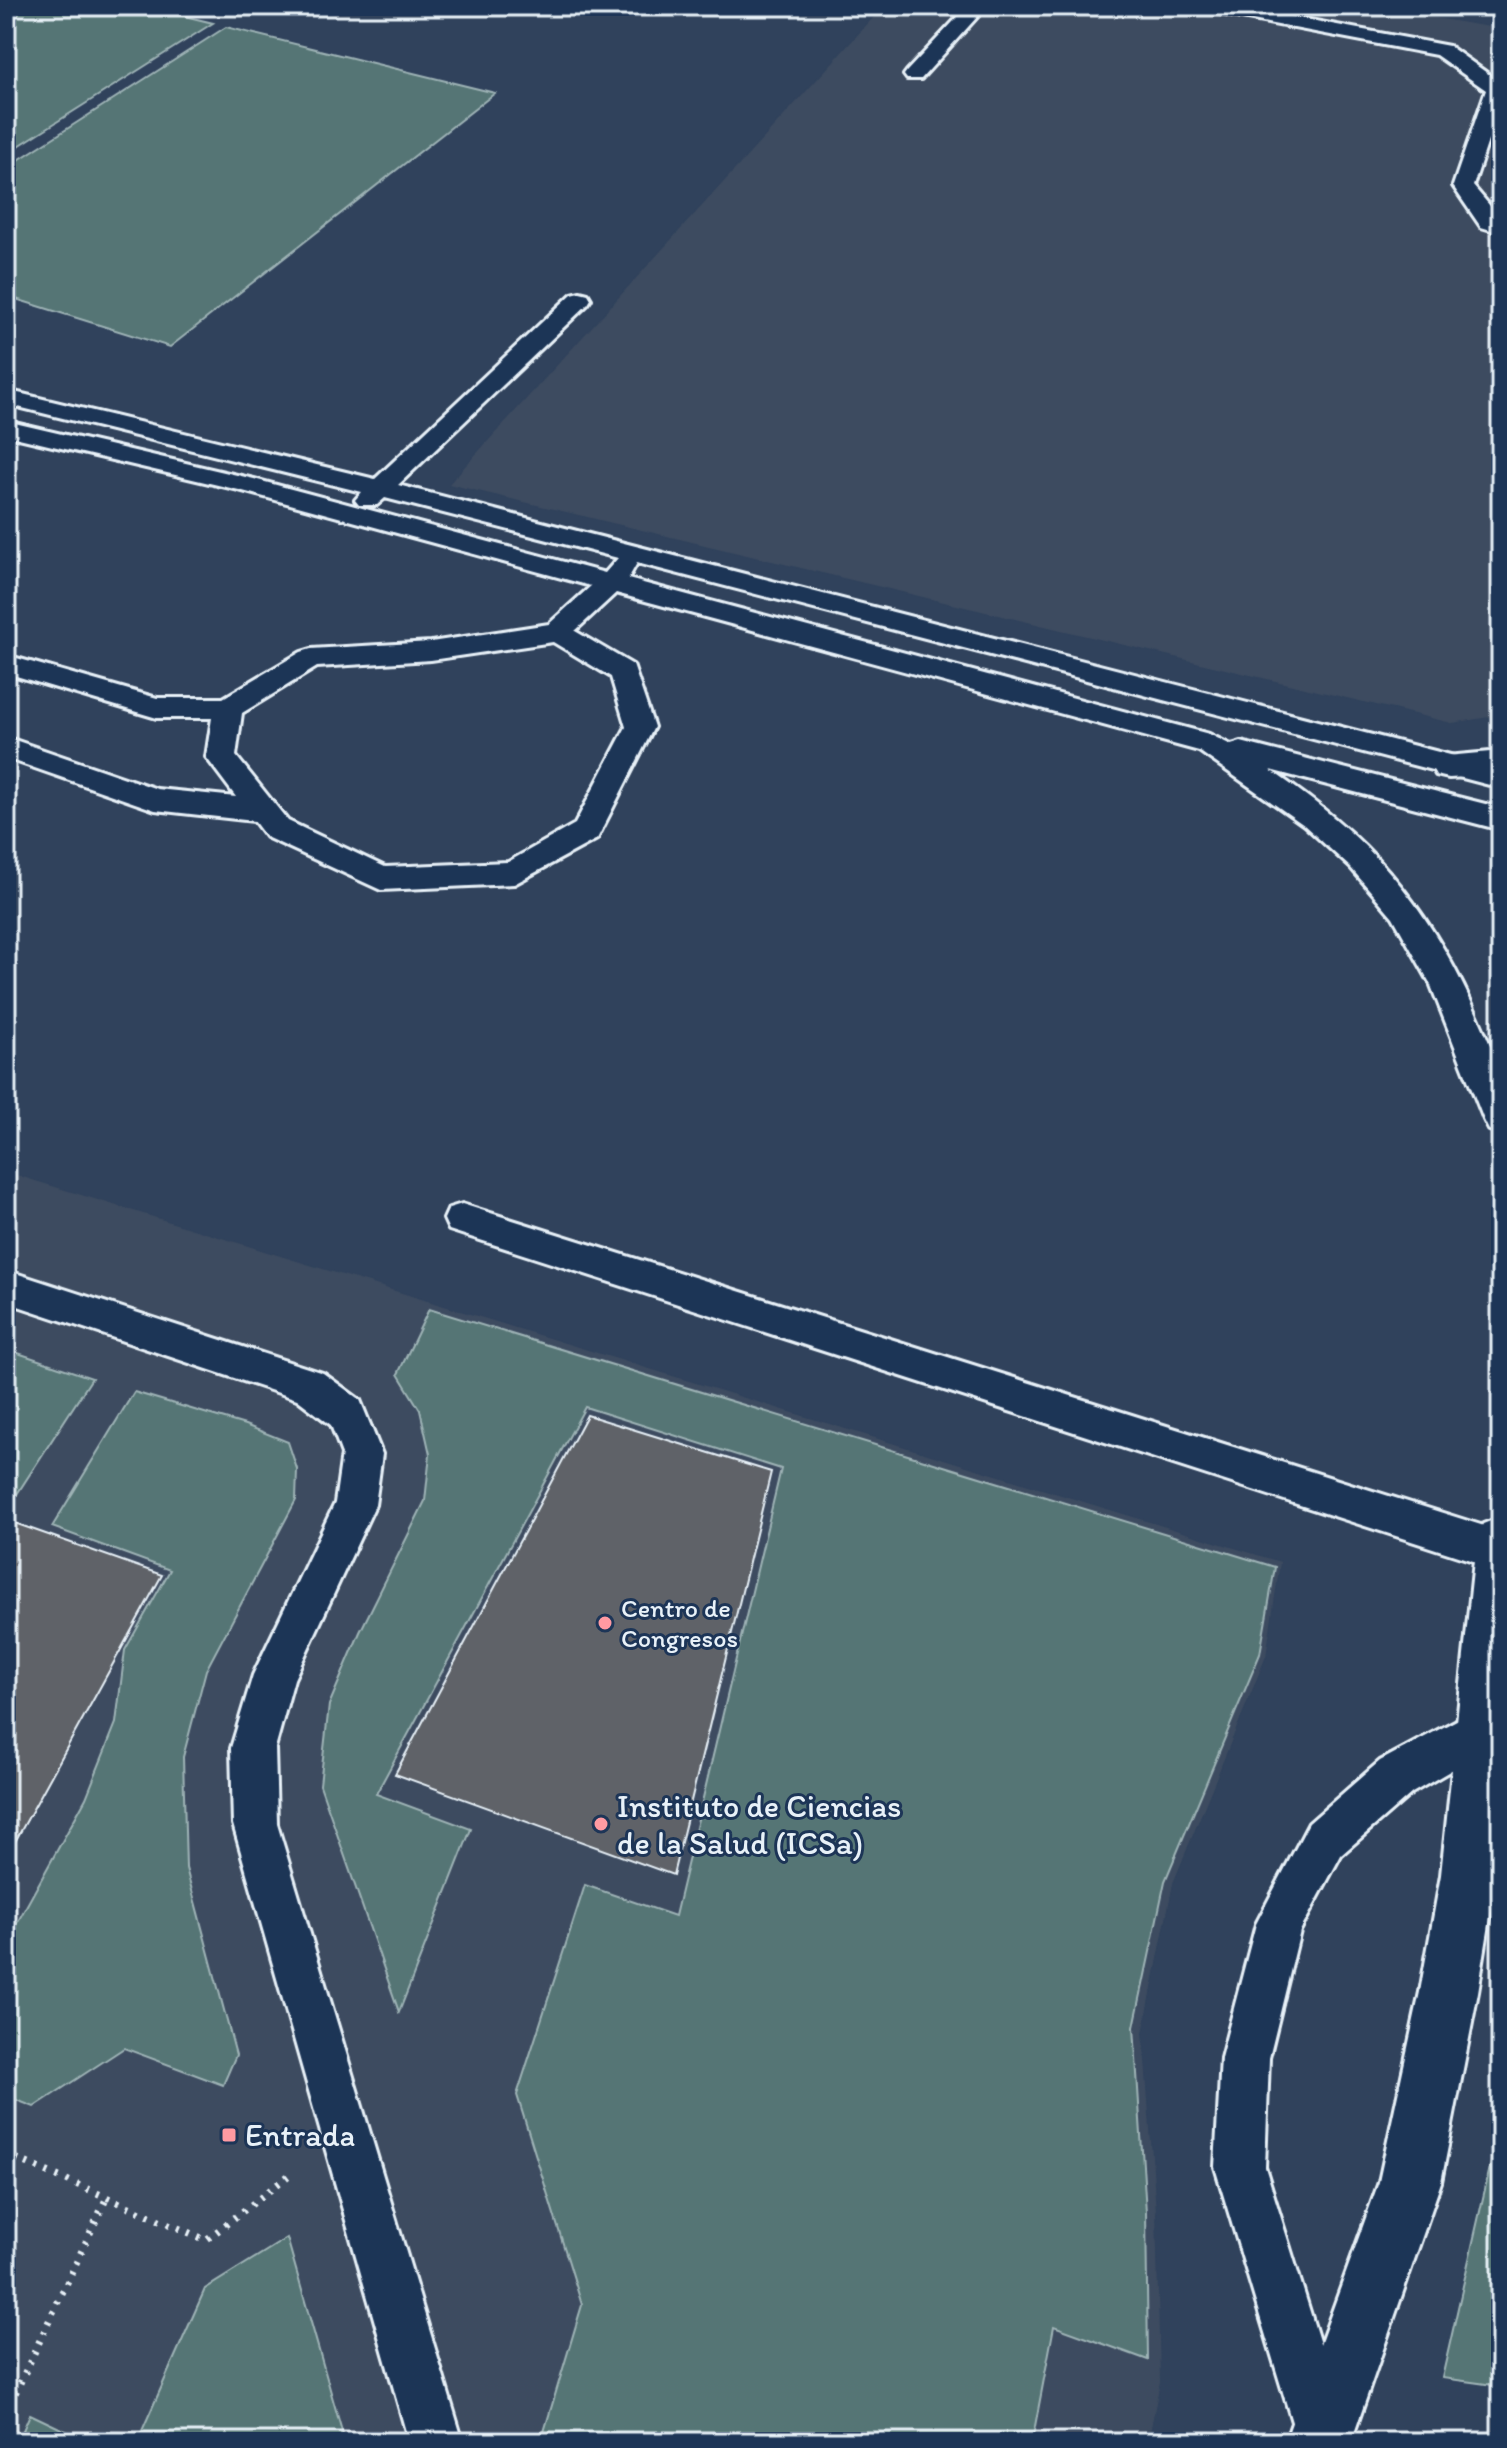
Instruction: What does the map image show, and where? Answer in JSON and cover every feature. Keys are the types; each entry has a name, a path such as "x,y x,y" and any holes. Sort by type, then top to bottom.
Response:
{"main road":[{"path":"1449,766 1501,763"},
{"path":"1319,2438 1410,2182 1449,1992 1469,1875 1501,1541"}],"lane":[{"path":"914,75 978,6"},
{"path":"1205,6 1442,50 1496,88 1463,186 1489,222 1501,227"},
{"path":"355,513 580,299"},
{"path":"6,397 379,488 1501,778"},
{"path":"6,428 355,513 1209,744 1501,819"},
{"path":"6,664 157,708 228,708 311,658 431,651 557,632 613,581 633,555"},
{"path":"228,708 221,757 277,829 381,879 514,873 586,831 640,727 623,672 557,632"},
{"path":"1209,744 1269,782 1328,829 1367,866 1405,911 1440,973 1501,1120"},
{"path":"6,747 155,799 264,811"},
{"path":"462,1219 1500,1551"},
{"path":"6,1286 309,1385 346,1413 362,1454 355,1505 274,1675 253,1748 255,1824 436,2442"},
{"path":"1319,2438 1240,2167 1245,2058 1279,1924 1325,1839 1396,1777 1483,1728"}],"path":[{"path":"6,2154 206,2240 288,2176"},
{"path":"6,2413 107,2197"}],"shaded area":[{"path":"884,6 1364,6 1501,29 1501,715 1452,723 449,484"},
{"name":"Instituto de Ciencias de la Salud (ICSa)","path":"6,1172 1280,1562 1266,1656 1173,1883 1143,2033 1156,2212 1160,2382 1148,2442 6,2442"}],"green space":[{"path":"6,6 144,6 213,23 6,154"},
{"path":"226,27 495,93 170,347 6,296 6,168"},
{"path":"429,1309 1275,1567 1260,1654 1165,1881 1134,2027 1146,2212 1148,2360 1054,2326 1032,2442 541,2442 582,2305 517,2095 585,1885 675,1916 781,1469 585,1407 376,1794 471,1829 399,2012 320,1785 329,1705 360,1632 425,1501 430,1454 420,1410 398,1374"},
{"path":"6,1349 92,1378 6,1511"},
{"path":"134,1392 245,1425 288,1442 297,1469 296,1500 206,1670 183,1757 186,1868 236,2055 223,2085 124,2048 34,2107 6,2096 6,1943 86,1798 116,1723 125,1650 170,1570 52,1527"},
{"path":"1501,2119 1501,2386 1442,2378"},
{"path":"287,2238 345,2442 137,2442 205,2289"},
{"path":"30,2414 89,2442 18,2442"}],"building":[{"name":"Centro de Congresos","path":"587,1415 771,1472 673,1875 395,1774"},
{"path":"6,1520 162,1575 6,1858"}],"place":[{"name":"Centro de Congresos","path":"605,1623"},
{"name":"Instituto de Ciencias de la Salud (ICSa)","path":"601,1824"},
{"name":"Entrada","path":"229,2135"}]}
